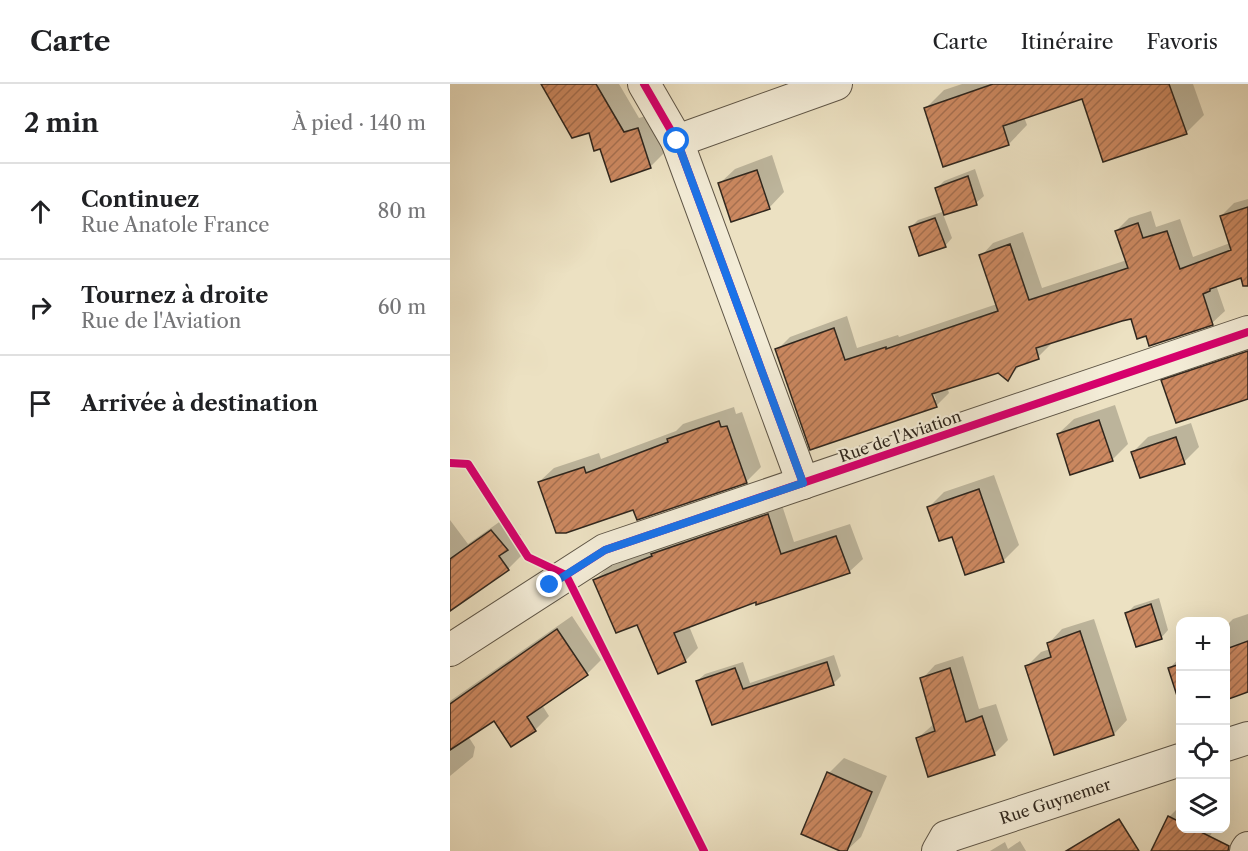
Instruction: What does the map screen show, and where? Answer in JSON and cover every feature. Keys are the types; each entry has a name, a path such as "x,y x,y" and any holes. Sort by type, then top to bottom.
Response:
{"street":[{"path":"644,84 677,141 803,483"},
{"path":"677,141 836,84"},
{"name":"Rue de l'Aviation","path":"450,650 605,550 1248,332"},
{"path":"1230,745 1248,738"},
{"name":"Rue Guynemer","path":"938,851 946,837 1176,761"}],"building":[{"path":"541,84 596,84 624,132 638,128 651,168 611,182 600,149 594,151 589,133 572,138"},
{"path":"993,84 1169,84 1187,134 1103,162 1082,99 1003,126 1009,145 943,167 924,108"},
{"path":"757,170 770,209 731,222 718,183"},
{"path":"968,176 977,205 944,215 935,188"},
{"path":"1248,207 1248,286 1243,286 1241,278 1210,289 1203,294 1213,325 1149,346 1146,336 1137,339 1131,319 1122,321 1036,348 1039,359 1016,367 1008,381 998,373 932,394 937,407 810,450 775,349 834,328 845,360 886,347 886,349 998,311 979,255 1010,244 1029,300 1128,268 1115,231 1138,223 1143,238 1167,231 1180,269 1231,250 1220,216"},
{"path":"935,218 946,247 919,256 909,227"},
{"path":"1248,351 1248,399 1176,423 1161,380"},
{"path":"1099,420 1113,461 1070,475 1057,434"},
{"path":"719,421 721,427 727,426 747,483 637,520 633,510 566,533 556,533 538,482 584,467 586,473 668,442 667,439"},
{"path":"1176,437 1185,464 1140,478 1131,452"},
{"path":"979,489 1004,562 965,575 952,537 939,541 927,507"},
{"path":"768,514 781,554 836,536 850,573 756,605 756,602 674,633 686,662 658,674 637,625 616,633 593,580 652,556 651,554"},
{"path":"491,530 508,550 499,556 509,570 450,611 450,559"},
{"path":"1151,604 1162,639 1136,647 1125,613"},
{"path":"557,629 588,675 527,717 536,731 511,747 494,721 450,750 450,704"},
{"path":"1080,631 1114,735 1054,755 1025,666 1051,657 1047,643"},
{"path":"1248,641 1248,692 1230,699 1230,671 1230,648"},
{"path":"827,662 834,685 712,725 696,681 735,668 743,689"},
{"path":"1176,665 1176,693 1168,668"},
{"path":"950,668 966,722 982,716 995,755 928,777 916,738 935,731 920,678"},
{"path":"827,772 872,792 847,851 840,851 801,834"},
{"path":"1168,816 1176,820 1176,833 1203,833 1229,846 1228,851 1151,851"},
{"path":"1119,819 1139,851 1066,851"}],"cycle path":[{"path":"644,84 677,141 803,483"},
{"path":"566,575 605,550 1248,332"},
{"path":"450,463 468,464 528,557 566,575 704,851"}],"route":[{"path":"550,585 605,550 803,483 677,141"}]}
